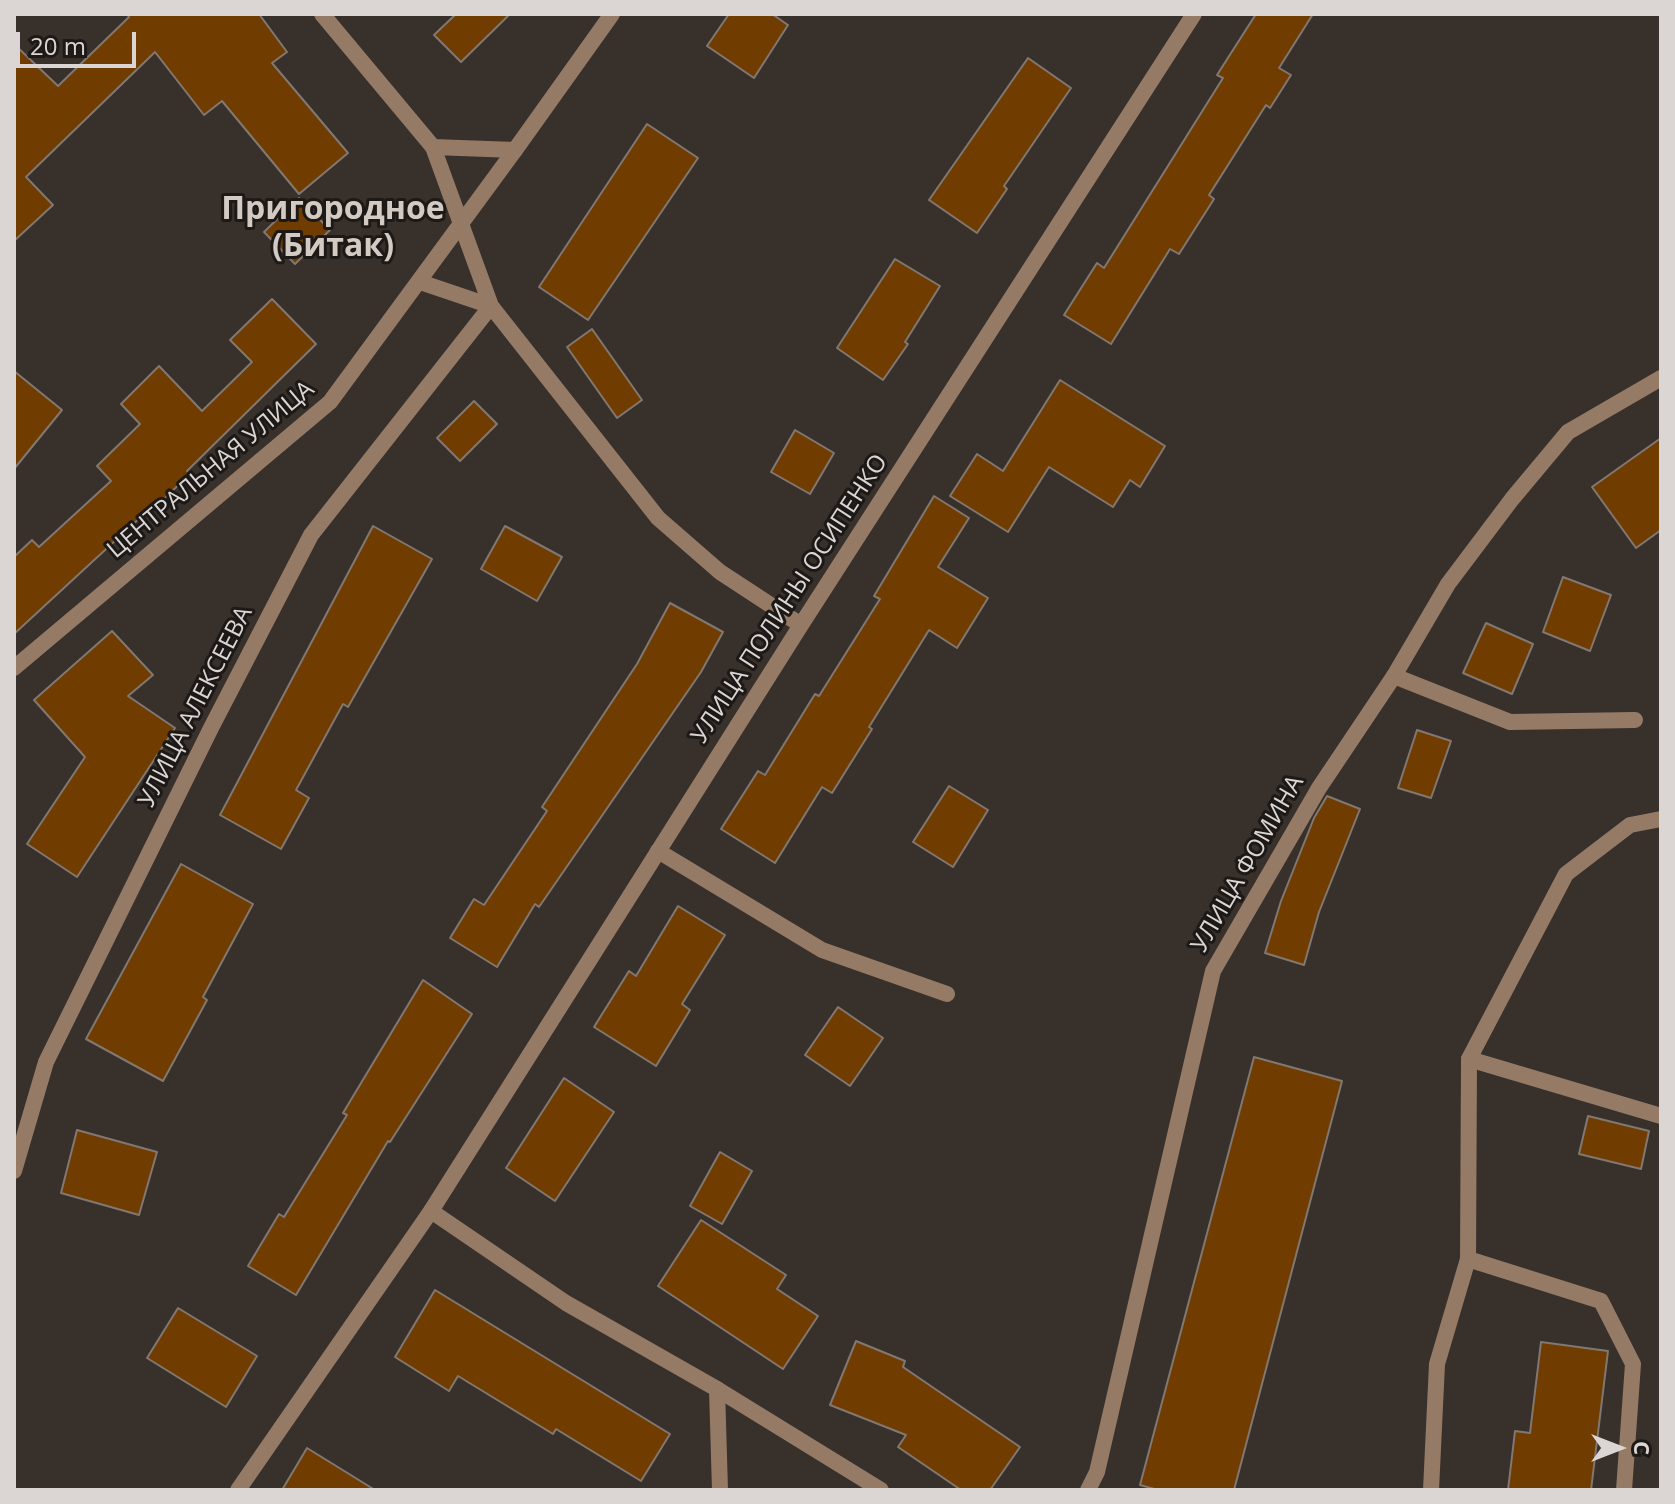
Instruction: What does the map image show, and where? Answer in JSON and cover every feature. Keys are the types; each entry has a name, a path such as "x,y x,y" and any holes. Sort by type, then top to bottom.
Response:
{"street":[{"path":"322,14 433,147 491,306 658,518 720,572 801,625"},
{"name":"ЦЕНТРАЛЬНАЯ УЛИЦА","path":"14,668 330,402 462,225 612,14"},
{"name":"УЛИЦА ПОЛИНЫ ОСИПЕНКО","path":"238,1490 431,1211 801,625 1194,14"},
{"path":"433,147 515,150"},
{"path":"420,282 491,306"},
{"name":"УЛИЦА АЛЕКСЕЕВА","path":"14,1171 46,1062 211,728 311,535 491,306"},
{"name":"УЛИЦА ФОМИНА","path":"1088,1490 1097,1472 1213,971 1319,788 1394,676 1448,584 1512,499 1568,432 1661,378"},
{"path":"1394,676 1510,722 1635,720"},
{"path":"1431,1490 1437,1364 1468,1259 1469,1059 1566,874 1630,825 1661,819"},
{"path":"658,851 822,950 947,994"},
{"path":"1469,1059 1661,1116"},
{"path":"431,1211 566,1303 717,1389 881,1490"},
{"path":"1468,1259 1601,1301 1633,1364 1624,1490"},
{"path":"717,1389 720,1490"}],"building":[{"path":"127,14 259,14 287,52 272,63 348,153 299,194 222,101 204,115 155,52 26,177 53,205 14,241 14,44 58,86 129,17"},
{"path":"456,14 510,14 461,62 434,35"},
{"path":"729,14 772,14 788,25 754,78 707,46"},
{"path":"1256,14 1313,14 1279,68 1291,75 1270,108 1266,105 1209,195 1214,199 1179,254 1170,249 1111,344 1064,315 1097,263 1104,268 1223,78 1217,75"},
{"path":"1028,58 1071,88 1004,186 1007,189 977,233 929,200"},
{"path":"647,124 698,158 588,320 539,287"},
{"path":"299,198 330,230 295,264 264,232"},
{"path":"895,259 940,286 905,342 908,344 883,380 837,348"},
{"path":"272,299 316,344 187,471 190,474 14,634 14,557 32,540 39,547 111,481 97,466 140,424 121,404 159,366 202,411 252,362 230,340"},
{"path":"592,329 642,400 617,418 567,347"},
{"path":"14,371 62,410 14,469"},
{"path":"1060,380 1165,446 1140,487 1130,480 1113,507 1049,467 1008,532 950,496 977,454 1003,471"},
{"path":"474,401 497,424 460,461 437,438"},
{"path":"795,430 834,453 810,494 771,472"},
{"path":"1661,438 1661,530 1636,548 1592,487"},
{"path":"934,496 969,518 938,567 988,598 957,648 929,630 832,793 822,787 775,863 721,829 758,771 765,775 815,694 819,696 880,599 874,596"},
{"path":"373,526 432,559 348,707 343,704 296,790 309,798 281,849 220,815"},
{"path":"505,526 562,557 537,601 481,569"},
{"path":"1563,577 1611,595 1590,651 1543,632"},
{"path":"670,603 723,632 701,672 539,907 535,904 497,967 450,938 474,899 484,905 547,811 542,807 637,664"},
{"path":"1486,623 1533,644 1512,694 1463,673"},
{"path":"112,631 153,675 128,696 175,728 77,877 27,844 85,757 34,700"},
{"path":"1417,730 1451,741 1431,798 1398,788"},
{"path":"949,786 988,810 953,867 913,842"},
{"path":"1327,796 1360,809 1319,912 1304,965 1265,953 1281,901 1314,818"},
{"path":"181,864 253,904 203,997 207,1000 163,1081 86,1039"},
{"path":"678,906 725,935 682,1004 690,1010 656,1066 594,1027 629,971 636,976"},
{"path":"423,980 472,1014 388,1141 296,1295 248,1266 279,1214 284,1217 347,1115 343,1113"},
{"path":"838,1007 883,1038 850,1086 805,1055"},
{"path":"1254,1057 1342,1081 1234,1490 1158,1490 1140,1485"},
{"path":"564,1078 614,1112 555,1201 506,1168"},
{"path":"1588,1116 1649,1131 1641,1169 1579,1154"},
{"path":"77,1130 157,1152 139,1215 61,1193"},
{"path":"720,1152 752,1171 722,1224 690,1206"},
{"path":"701,1220 786,1275 777,1289 818,1316 783,1369 658,1286"},
{"path":"435,1290 670,1434 641,1481 556,1429 553,1434 458,1376 449,1391 395,1357"},
{"path":"178,1308 257,1356 226,1407 147,1358"},
{"path":"856,1341 905,1361 903,1367 1020,1447 990,1490 961,1490 898,1447 906,1435 830,1405"},
{"path":"1541,1342 1608,1351 1591,1490 1508,1490 1515,1431 1530,1433"},
{"path":"307,1448 375,1490 282,1490"}],"district":[{"name":"Пригородное (Битак)","path":"333,228"}]}
